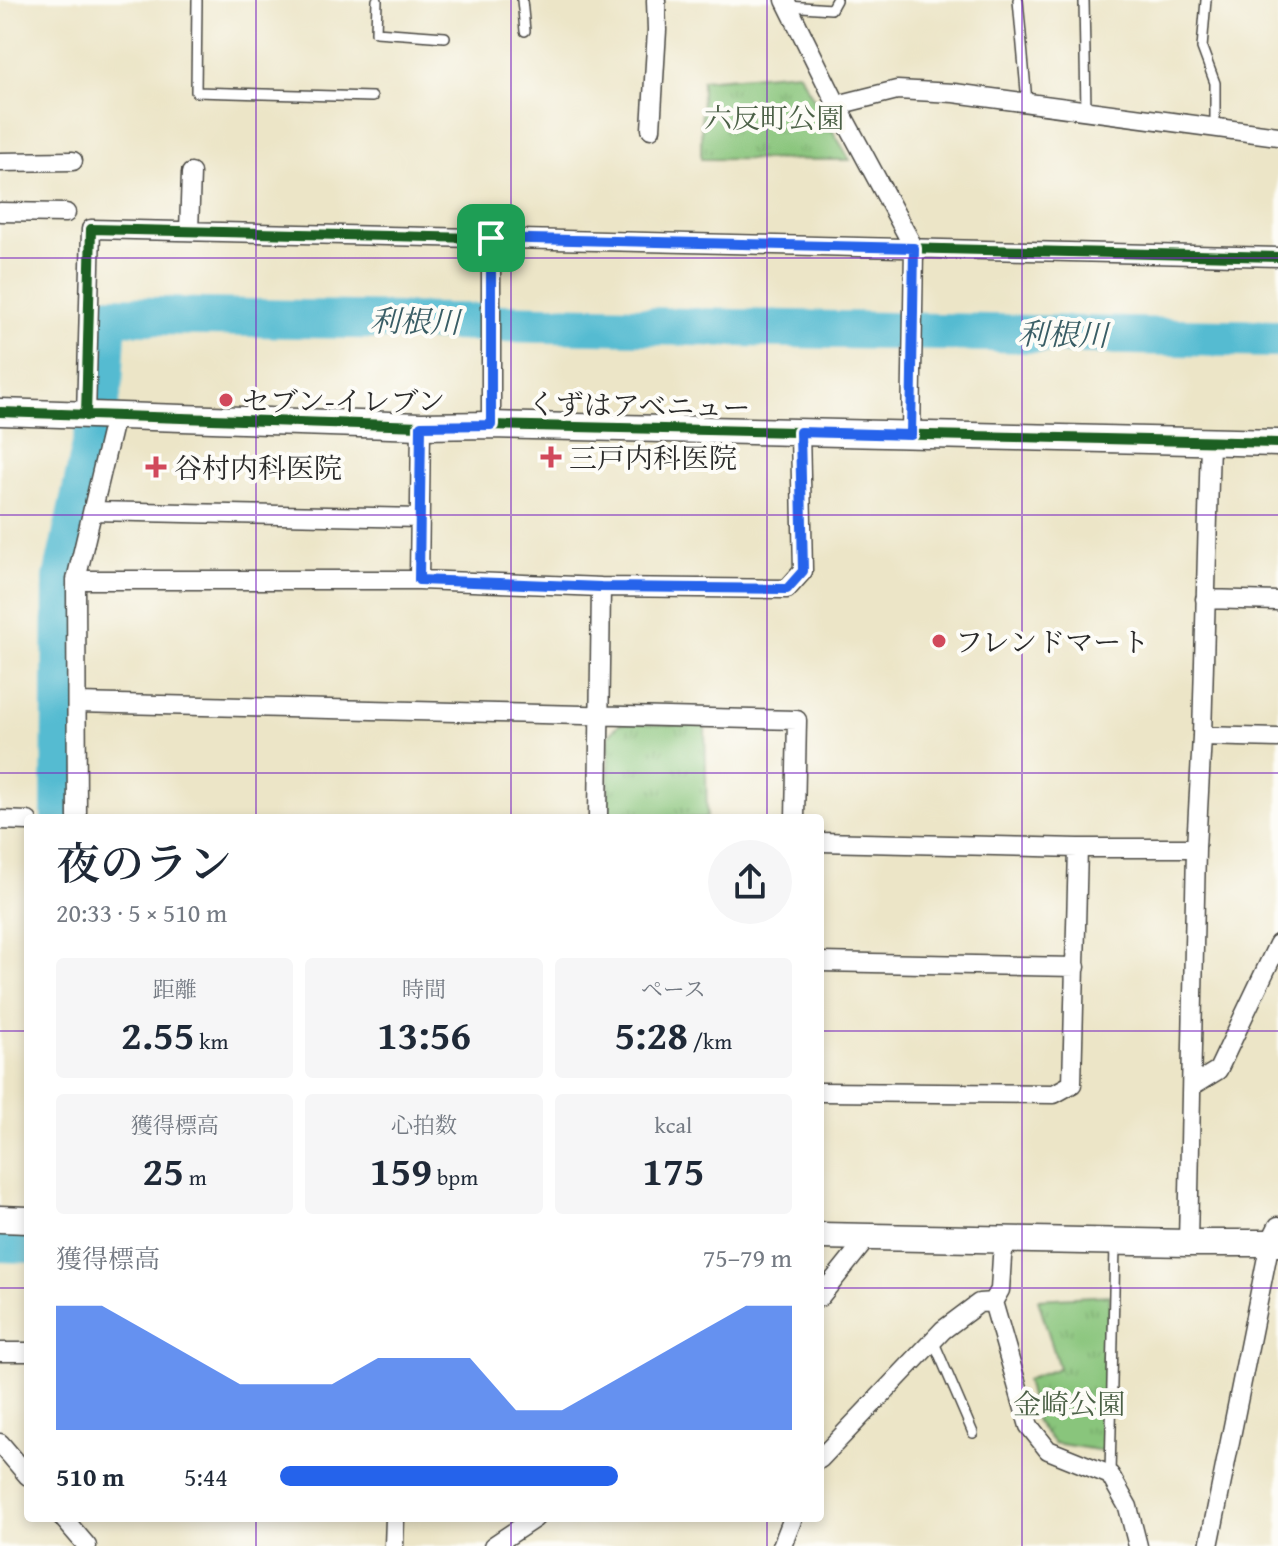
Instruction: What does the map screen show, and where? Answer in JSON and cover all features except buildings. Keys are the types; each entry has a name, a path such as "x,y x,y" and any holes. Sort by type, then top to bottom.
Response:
{"street":[{"path":"651,129 656,0"},
{"path":"787,3 837,105 914,248 911,435"},
{"path":"837,105 897,90 954,93 1278,136"},
{"path":"0,162 73,161"},
{"path":"189,231 191,173"},
{"path":"0,212 66,213"},
{"path":"86,416 91,229 1278,257"},
{"path":"491,238 491,425"},
{"name":"くずはアベニュー","path":"0,412 421,426 1278,443"},
{"path":"77,814 76,580 115,416"},
{"path":"419,580 421,426"},
{"path":"76,580 419,580 601,587 787,589 803,571 800,432"},
{"path":"1188,1243 1196,848 1210,442"},
{"path":"93,511 420,518"},
{"path":"598,814 601,587"},
{"path":"1205,599 1278,601"},
{"path":"77,703 797,720 795,814"},
{"path":"1202,736 1278,738"},
{"path":"0,820 24,821"},
{"path":"824,842 1196,848"},
{"path":"824,1092 1054,1094 1072,1084 1078,848"},
{"path":"1192,1086 1218,1070 1278,944"},
{"path":"824,962 1076,967"},
{"path":"0,1219 24,1220"},
{"path":"824,1236 1188,1243 1275,1237 1209,1546"},
{"path":"824,1292 868,1237"},
{"path":"1006,1239 1000,1290 993,1302 1029,1426 1048,1450 1110,1475 1128,1507 1138,1546"},
{"path":"824,1455 943,1330 979,1303 993,1302"},
{"path":"0,1352 24,1352"},
{"path":"0,1443 24,1471"},
{"path":"66,1522 87,1546"},
{"path":"394,1546 395,1522"},
{"path":"493,1546 529,1522"},
{"path":"782,1546 791,1522"}],"lane":[{"path":"197,0 196,92 372,97"},
{"path":"377,0 376,32 445,37"},
{"path":"522,0 525,31"},
{"path":"787,3 831,9 836,0"},
{"path":"1018,0 1027,102"},
{"path":"1084,0 1086,110"},
{"path":"1206,0 1202,48 1215,83 1215,128"},
{"path":"1110,1475 1115,1241"},
{"path":"933,1340 973,1433"}],"green space":[{"name":"六反町公園","path":"798,72 850,160 701,159 702,80"},
{"path":"620,723 705,726 707,814 608,814 609,735"},
{"name":"金崎公園","path":"1110,1295 1104,1451 1054,1443 1036,1422 1026,1380 1059,1368 1038,1299"}],"waterway":[{"name":"利根川","path":"60,814 62,578 104,385 108,315 1278,339"},
{"name":"利根川","path":"0,1243 24,1244"}],"cycle path":[{"path":"86,416 91,229 1278,257"},
{"path":"0,412 421,426 1278,443"}],"place":[{"name":"セブン-イレブン","path":"226,400"},
{"name":"三戸内科医院","path":"551,457"},
{"name":"谷村内科医院","path":"156,467"},
{"name":"フレンドマート","path":"939,641"}],"route":[{"path":"491,238 914,248 911,435 800,432 803,571 787,589 601,587 419,580 421,426 491,425 491,238"}]}
